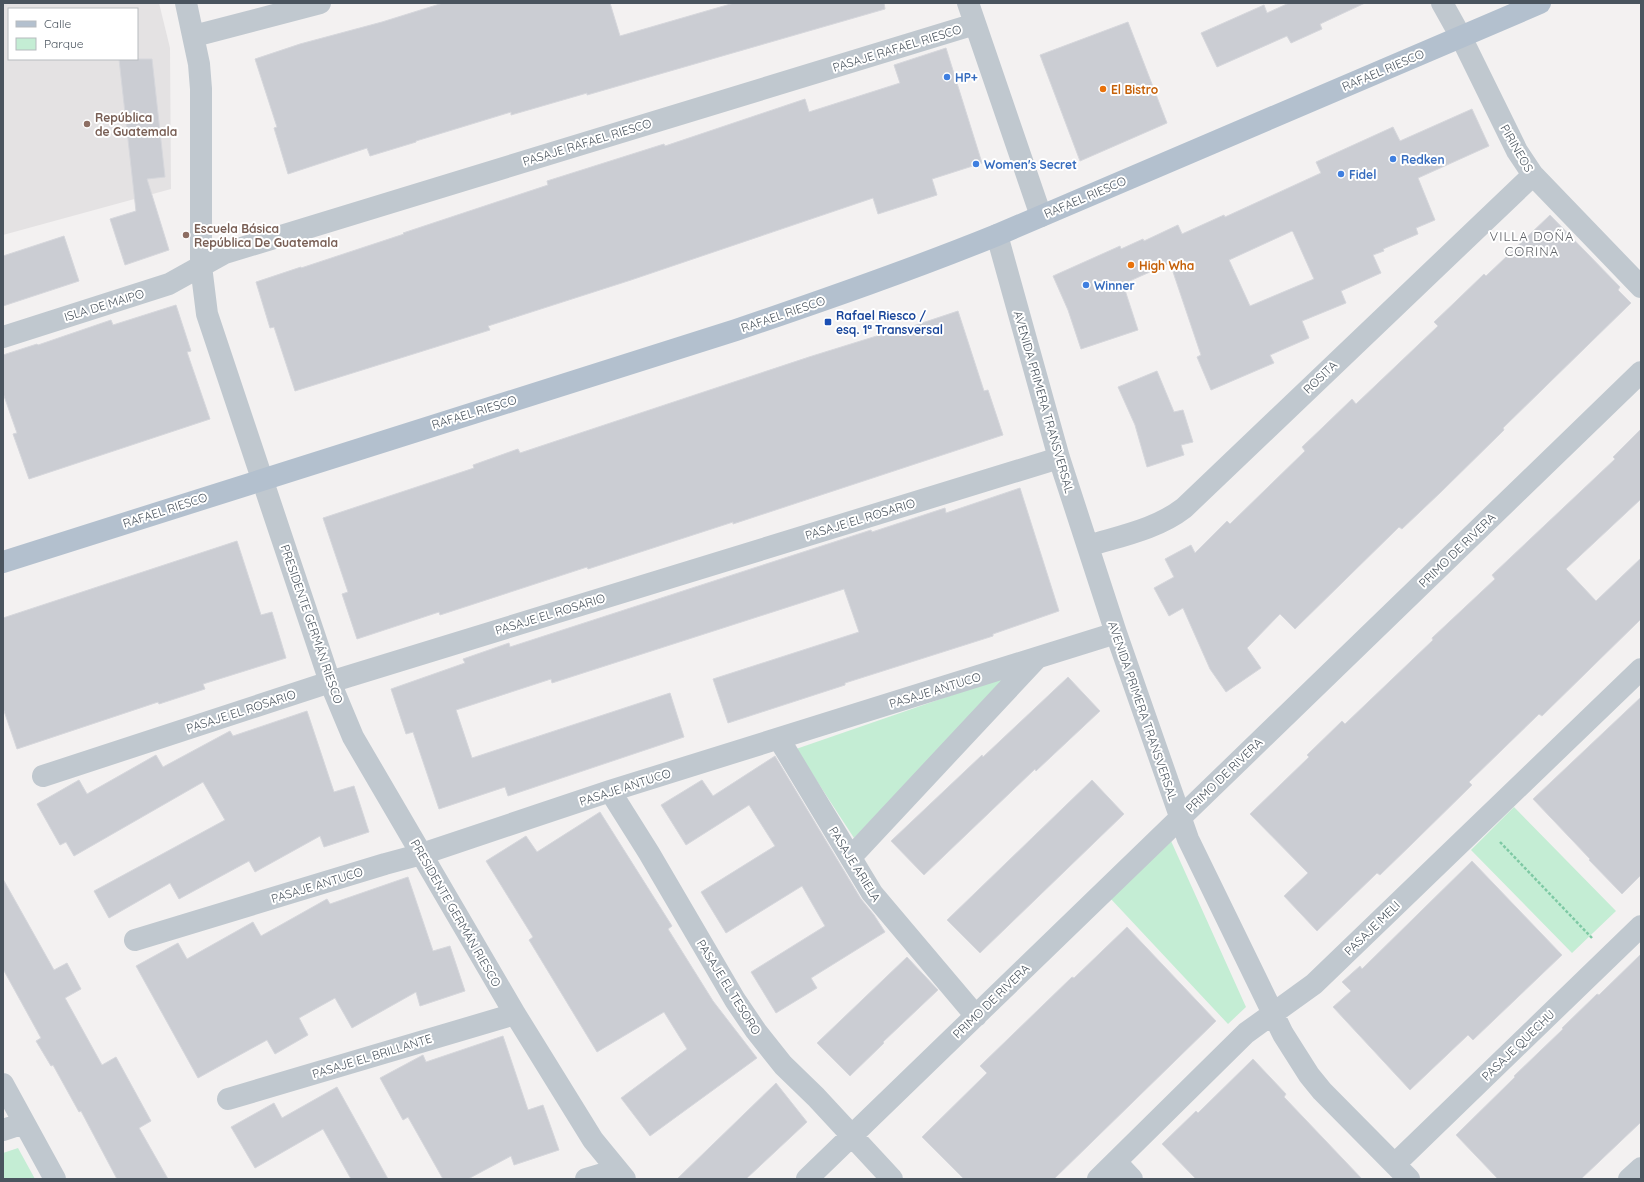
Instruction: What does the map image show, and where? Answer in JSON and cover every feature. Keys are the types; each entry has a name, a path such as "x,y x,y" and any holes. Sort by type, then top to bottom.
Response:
{"main road":[{"name":"RAFAEL RIESCO","path":"3,562 736,330 840,295 997,235 1540,3"}],"street":[{"name":"PRESIDENTE GERMÁN RIESCO","path":"186,3 199,64 201,89 202,266 204,297 209,320 330,682 354,737 515,1014 593,1140 621,1174"},
{"path":"194,36 320,3"},
{"path":"968,3 1041,216"},
{"name":"PIRINEOS","path":"1442,3 1461,37 1517,151 1533,175 1641,287"},
{"name":"PASAJE RAFAEL RIESCO","path":"202,266 225,253 975,24"},
{"name":"ROSITA","path":"1088,546 1154,525 1176,514 1184,508 1533,175"},
{"name":"AVENIDA PRIMERA TRANSVERSAL","path":"997,235 1059,458 1116,634 1188,839 1286,1039 1309,1075 1322,1091 1402,1172"},
{"name":"ISLA DE MAIPO","path":"3,336 169,284 202,266"},
{"name":"PRIMO DE RIVERA","path":"807,1179 1641,372"},
{"name":"PASAJE EL ROSARIO","path":"43,776 330,682 1059,458"},
{"name":"PASAJE ANTUCO","path":"135,940 422,854 610,791 1116,634"},
{"path":"851,857 1038,657"},
{"name":"PASAJE MELI","path":"1098,1179 1246,1033 1314,984 1641,669"},
{"name":"PASAJE ARIELA","path":"779,739 872,893 976,1016"},
{"name":"PASAJE EL TESORO","path":"610,791 649,853 735,1000 756,1031 783,1065 816,1097 892,1179"},
{"name":"PASAJE QUECHU","path":"1402,1172 1610,956 1641,926"},
{"name":"PASAJE EL BRILLANTE","path":"228,1099 515,1014"},
{"path":"3,1084 55,1179"},
{"path":"3,1130 24,1123"},
{"path":"1116,1162 1132,1179"},
{"path":"1629,1179 1641,1168"},
{"path":"586,1179 621,1174"}],"path":[{"path":"1481,823 1610,956"}],"shaded area":[{"name":"República de Guatemala","path":"3,3 159,3 170,48 171,189 3,235"}],"green space":[{"path":"1010,675 854,838 796,749"},
{"path":"1514,807 1616,911 1572,953 1471,850"},
{"path":"1171,841 1246,1007 1228,1024 1110,898"},
{"path":"18,1148 35,1179 3,1179 3,1153"}],"building":[{"path":"443,3 610,3 620,36 734,3 884,3 885,9 587,95 587,93 511,115 511,112 370,156 367,148 288,174 274,128 277,127 255,59 300,44 382,22"},
{"path":"1289,3 1365,3 1320,24 1322,29 1291,43 1287,36 1217,67 1201,33 1264,5 1267,13"},
{"name":"El Bistro","path":"1128,22 1167,123 1080,161 1040,55"},
{"path":"946,48 982,163 932,179 937,195 878,214 873,198 631,280 488,326 490,330 295,391 274,327 270,328 256,282 548,185 547,181 664,144 665,146 805,99 809,112 900,83 894,65"},
{"path":"152,59 165,177 147,179 169,250 125,265 110,219 136,211 119,60"},
{"path":"1472,109 1489,146 1418,178 1435,220 1416,228 1418,234 1383,249 1384,251 1373,255 1381,273 1341,291 1346,303 1302,321 1309,338 1270,355 1274,363 1211,390 1197,357 1201,355 1170,263 1123,284 1138,330 1081,349 1068,310 1053,276 1120,246 1121,249 1143,239 1144,241 1178,225 1182,234 1224,215 1225,217 1321,173 1316,162 1393,127 1400,141","holes":["1292,231 1314,279 1250,306 1229,260"]},
{"path":"1550,215 1620,287 1618,290 1631,303 1503,428 1504,430 1441,492 1402,529 1399,527 1295,629 1280,614 1247,648 1261,668 1226,692 1210,669 1183,608 1169,616 1154,588 1174,577 1165,559 1191,545 1195,553 1227,521 1230,524 1305,451 1302,447 1352,399 1356,404 1438,326 1434,322 1484,274 1486,276"},
{"path":"64,236 79,281 3,306 3,256"},
{"path":"176,305 191,351 187,352 210,419 29,479 13,434 17,433 3,393 3,355 37,344 38,345 111,320 113,325"},
{"path":"958,311 984,391 988,390 1003,435 733,524 733,522 588,569 587,567 440,615 439,612 357,639 342,594 348,592 323,518 474,468 473,465 518,449 520,453 809,357 883,334 883,336"},
{"path":"1157,371 1174,412 1183,410 1193,442 1181,445 1184,455 1147,467 1135,425 1118,387"},
{"path":"1641,429 1641,499 1566,569 1596,601 1641,558 1641,619 1542,716 1539,714 1469,782 1472,785 1380,875 1377,873 1317,931 1284,896 1308,873 1250,814 1309,757 1307,755 1342,721 1345,724 1433,640 1432,638 1495,579 1492,575 1615,459 1613,457"},
{"path":"1020,488 1059,611 993,634 993,636 845,683 845,685 728,723 713,679 859,632 844,589 552,683 551,679 456,710 472,758 670,693 684,737 508,796 505,787 439,809 413,732 406,734 391,689 465,663 463,659 509,643 510,647 871,530 872,532 945,508 946,513"},
{"path":"237,541 261,615 272,612 286,658 203,684 205,689 159,704 158,702 17,749 3,708 3,618"},
{"path":"1068,677 1100,711 1036,771 1035,769 924,875 891,841 982,755 983,757"},
{"path":"1641,697 1641,875 1622,894 1533,799"},
{"path":"307,711 334,792 354,786 369,832 324,847 320,836 255,872 249,861 179,899 170,883 109,918 94,891 225,820 203,782 74,856 66,842 60,845 37,804 79,780 87,794 156,755 163,767 230,731 233,736"},
{"path":"775,756 861,899 885,932 811,978 817,988 776,1013 751,972 825,926 802,886 726,933 701,892 775,846 749,805 686,845 661,805 702,780 713,796"},
{"path":"1092,780 1124,814 980,953 947,920"},
{"path":"600,812 672,926 668,929 713,1001 757,1058 650,1136 621,1098 687,1049 664,1012 597,1052 529,940 533,937 486,861 526,836 537,852"},
{"path":"1472,861 1562,955 1473,1040 1468,1035 1410,1090 1333,1007 1351,991 1342,982 1360,966 1362,969"},
{"path":"408,877 433,951 450,946 465,991 420,1006 416,992 352,1028 335,998 299,1018 308,1035 275,1054 267,1040 198,1078 136,966 178,943 187,959 253,922 261,936 327,899 330,904"},
{"path":"3,879 54,970 67,963 81,989 65,998 102,1065 116,1057 151,1121 139,1128 168,1179 117,1179 81,1111 79,1112 53,1065 51,1066 36,1041 41,1038 3,969"},
{"path":"1127,927 1216,1021 1054,1179 964,1179 922,1137 987,1073 980,1066 1072,977 1074,978"},
{"path":"1641,954 1641,1122 1581,1179 1498,1179 1456,1135 1563,1029 1562,1028 1597,994 1599,995"},
{"path":"907,957 938,990 883,1042 884,1043 850,1076 817,1043"},
{"path":"503,1036 528,1110 543,1105 559,1150 514,1165 511,1156 468,1179 443,1179 408,1117 403,1120 380,1078 423,1055 426,1062"},
{"path":"1253,1059 1286,1094 1284,1097 1362,1179 1196,1179 1162,1144 1196,1111 1198,1113"},
{"path":"776,1083 807,1122 746,1179 677,1179"},
{"path":"337,1087 388,1179 351,1179 323,1129 255,1168 231,1127 274,1103 282,1118"}],"place":[{"name":"HP+","path":"947,77"},
{"name":"El Bistro","path":"1103,89"},
{"name":"República de Guatemala","path":"87,124"},
{"name":"Redken","path":"1393,159"},
{"name":"Women's Secret","path":"976,164"},
{"name":"Fidel","path":"1341,174"},
{"name":"Escuela Básica República De Guatemala","path":"186,235"},
{"name":"High Wha","path":"1131,265"},
{"name":"Winner","path":"1086,285"},
{"name":"Rafael Riesco / esq. 1ª Transversal","path":"828,322"}],"district":[{"name":"VILLA DOÑA CORINA","path":"1532,244"}]}
